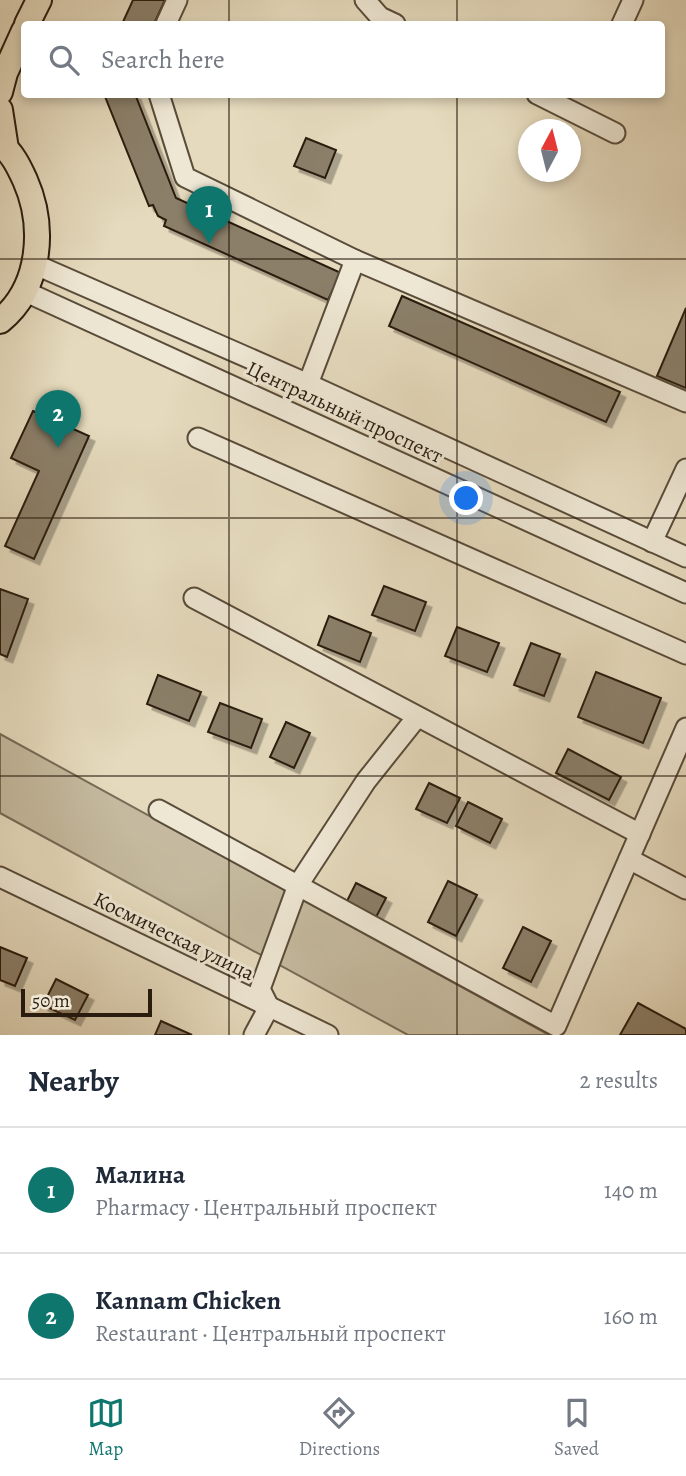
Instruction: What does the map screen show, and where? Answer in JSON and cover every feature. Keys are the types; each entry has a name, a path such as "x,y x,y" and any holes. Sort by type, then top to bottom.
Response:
{"main road":[{"path":"28,21 39,0"},
{"path":"0,92 5,73 21,38"},
{"path":"0,110 3,146 33,199 38,232 34,264 24,291 0,321"}],"street":[{"path":"167,21 177,0"},
{"path":"365,0 380,17 389,21"},
{"path":"623,21 633,0"},
{"path":"160,98 185,177 355,260 686,402"},
{"path":"545,98 615,133"},
{"path":"308,384 355,260"},
{"name":"Центральный проспект","path":"34,264 308,384 686,557"},
{"name":"Центральный проспект","path":"24,291 686,593"},
{"path":"198,438 686,654"},
{"path":"652,542 686,469"},
{"path":"194,598 640,834"},
{"path":"254,1035 269,1007 260,989 298,885 366,781 417,717"},
{"path":"159,810 562,1030 629,859 686,728"},
{"path":"629,859 686,888"},
{"name":"Космическая улица","path":"0,877 328,1035"}],"shaded area":[{"path":"0,734 549,1035 408,1035 0,813"}],"building":[{"path":"133,0 165,0 155,21 123,21"},
{"path":"106,98 137,98 176,198 341,273 328,300 164,226 166,220 158,216 153,205 149,206"},
{"path":"306,138 336,150 325,178 294,166"},
{"path":"402,296 620,392 606,422 389,326"},
{"path":"686,308 686,388 657,376"},
{"path":"33,411 89,436 34,559 5,546 39,471 11,458"},
{"path":"384,586 426,602 415,631 372,615"},
{"path":"0,589 28,599 7,657 0,654"},
{"path":"329,616 371,633 360,662 318,645"},
{"path":"457,627 499,643 487,672 445,656"},
{"path":"531,643 560,654 544,696 514,685"},
{"path":"596,672 661,698 643,743 578,717"},
{"path":"158,675 201,692 189,721 147,704"},
{"path":"220,703 262,719 251,748 208,732"},
{"path":"286,722 310,733 294,768 270,757"},
{"path":"568,749 621,777 609,800 556,773"},
{"path":"429,783 460,798 447,823 416,809"},
{"path":"468,802 502,819 490,843 456,826"},
{"path":"448,881 477,895 456,936 428,922"},
{"path":"356,883 386,898 374,921 344,907"},
{"path":"523,927 551,941 531,982 503,968"},
{"path":"0,947 27,958 15,986 0,980"},
{"path":"56,979 88,995 75,1020 43,1005"},
{"path":"638,1003 686,1029 686,1035 620,1035"},
{"path":"161,1021 192,1035 155,1035"}],"place":[{"name":"Малина","path":"209,244"},
{"name":"Kannam Chicken","path":"58,448"}]}
